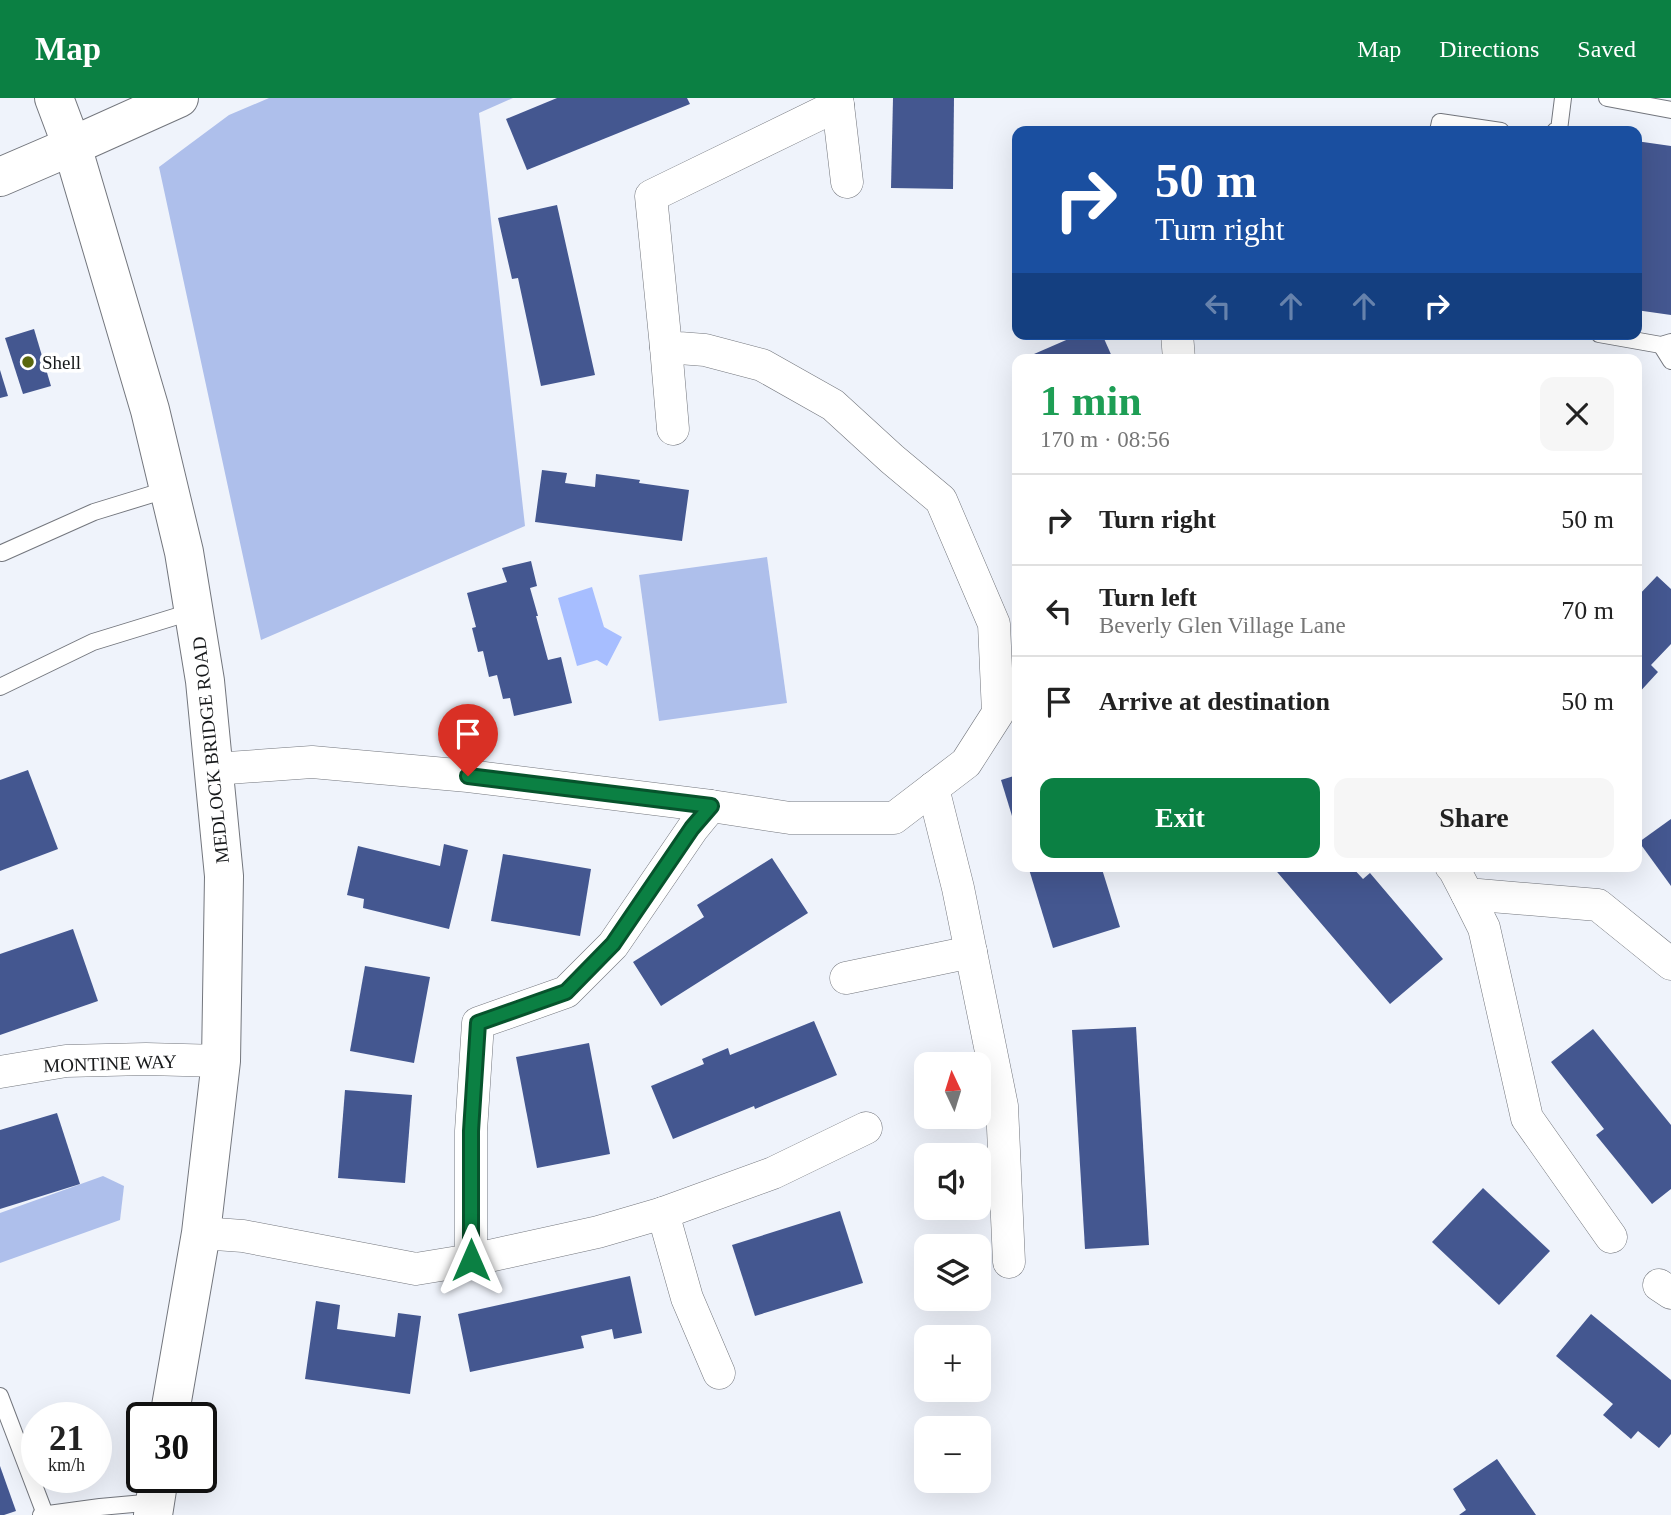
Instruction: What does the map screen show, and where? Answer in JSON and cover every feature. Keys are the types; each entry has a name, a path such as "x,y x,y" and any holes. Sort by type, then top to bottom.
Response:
{"main road":[{"name":"MEDLOCK BRIDGE ROAD","path":"54,98 72,146 150,410 184,552 205,681 224,876 221,1061 201,1233 172,1402"},
{"path":"0,177 179,98"}],"street":[{"path":"673,429 651,196 838,102 847,182"},
{"path":"214,769 312,762 468,776 790,818 894,818 965,763 1007,713 994,624 941,500 833,405 762,365 705,350 666,347"},
{"path":"933,788 958,888 1002,1106 1009,1262"},
{"path":"471,1260 471,1131 478,1023 566,992 613,944 692,828 711,806"},
{"path":"1456,872 1484,928 1527,1118 1611,1237"},
{"path":"1467,894 1598,905 1671,964"},
{"path":"846,978 971,952"},
{"name":"MONTINE WAY","path":"0,1072 65,1061 221,1061"},
{"path":"201,1233 243,1236 416,1269 598,1233 663,1213 773,1173 866,1128"},
{"path":"663,1213 687,1298 719,1373"}],"lane":[{"path":"1560,126 1563,98"},
{"path":"1607,98 1671,110"},
{"path":"1439,126 1440,122 1467,126"},
{"path":"1640,340 1666,344 1671,361"},
{"path":"2,553 94,512 169,489"},
{"path":"0,687 93,642 194,611"},
{"path":"0,1396 43,1514 155,1498"}],"shaded area":[{"path":"269,98 513,98 479,113 525,526 261,640 159,167 229,115"},
{"path":"767,557 787,703 659,721 639,575"},
{"path":"592,587 604,627 622,637 607,666 597,660 577,666 558,598"},
{"path":"103,1176 124,1186 120,1220 0,1263 0,1213"}],"building":[{"path":"557,98 687,98 690,104 527,170 506,119"},
{"path":"893,98 954,98 953,189 891,188"},
{"path":"1642,142 1671,146 1671,315 1642,311"},
{"path":"557,205 595,375 541,386 518,278 512,279 498,218"},
{"name":"Shell","path":"34,329 51,386 23,394 5,338"},
{"path":"1066,340 1105,340 1111,354 1034,354"},
{"path":"0,370 8,396 0,398"},
{"path":"542,470 567,473 565,483 595,487 596,474 689,490 682,541 535,522"},
{"path":"531,561 537,586 530,588 548,660 561,657 572,703 514,716 510,698 503,699 497,675 489,677 483,651 478,652 472,628 476,627 467,593 507,582 502,568"},
{"path":"1657,576 1671,589 1671,644 1651,665 1658,672 1642,689 1642,592"},
{"path":"28,770 58,849 0,871 0,780"},
{"path":"1012,777 1012,816 1001,780"},
{"path":"1671,819 1671,886 1642,846 1642,840"},
{"path":"444,844 468,850 449,929 363,908 364,899 347,895 358,846 440,866"},
{"path":"503,854 591,869 580,936 491,921"},
{"path":"772,858 808,913 661,1006 633,962 704,917 697,905"},
{"path":"1030,872 1103,872 1120,927 1053,948"},
{"path":"1277,872 1357,872 1363,879 1370,873 1443,959 1390,1004"},
{"path":"73,929 98,1001 0,1035 0,954"},
{"path":"365,966 430,977 414,1063 350,1051"},
{"path":"814,1021 837,1075 673,1139 651,1086 704,1064 702,1059 728,1048 730,1055"},
{"path":"1136,1027 1149,1245 1085,1249 1072,1030"},
{"path":"1593,1029 1671,1125 1671,1189 1652,1204 1596,1135 1604,1129 1551,1062"},
{"path":"589,1043 610,1154 537,1168 516,1057"},
{"path":"345,1090 412,1095 405,1183 338,1178"},
{"path":"57,1113 80,1184 0,1209 0,1130"},
{"path":"1483,1188 1550,1251 1499,1305 1432,1242"},
{"path":"840,1211 863,1283 755,1316 732,1245"},
{"path":"630,1276 642,1333 614,1339 612,1329 581,1336 584,1348 470,1372 458,1314"},
{"path":"316,1301 340,1305 337,1329 395,1337 398,1313 421,1316 410,1394 305,1379"},
{"path":"1591,1314 1671,1380 1671,1434 1659,1448 1638,1431 1631,1439 1603,1415 1613,1404 1556,1356"},
{"path":"1497,1459 1536,1515 1459,1515 1466,1510 1453,1489"},
{"path":"0,1466 16,1511 4,1515 0,1515"}],"place":[{"name":"Shell","path":"28,362"}],"route":[{"path":"468,776 711,806 692,828 613,944 566,992 478,1023 471,1131 471,1260"}]}
